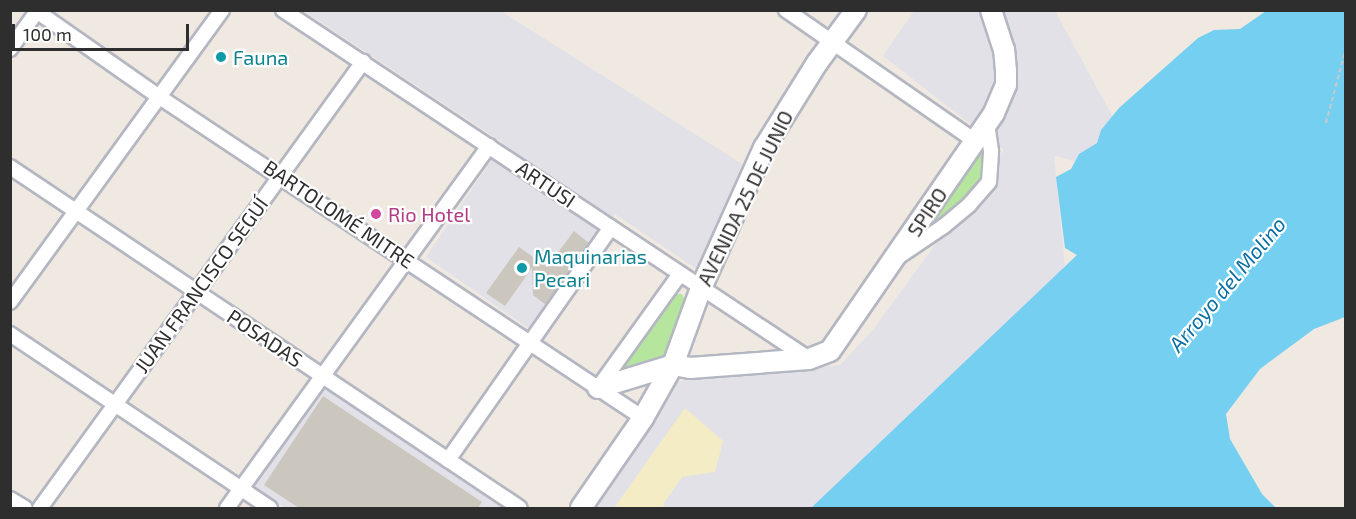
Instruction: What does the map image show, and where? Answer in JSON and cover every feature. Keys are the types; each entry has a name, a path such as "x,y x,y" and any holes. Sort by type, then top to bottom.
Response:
{"main road":[{"name":"AVENIDA 25 DE JUNIO","path":"581,508 643,418 673,365 701,288 764,148 788,107 856,10"},
{"name":"SPIRO","path":"810,359 830,351 842,337 987,123 1006,85 1004,50 991,10"},
{"path":"598,388 673,365 690,368 810,359"}],"street":[{"path":"10,302 222,10"},
{"name":"ARTUSI","path":"283,10 810,359"},
{"path":"786,10 975,141"},
{"path":"10,49 36,11"},
{"name":"BARTOLOMÉ MITRE","path":"36,11 158,96 281,175 643,418"},
{"name":"JUAN FRANCISCO SEGUÍ","path":"40,508 363,62"},
{"path":"895,260 944,226 969,205 989,182 991,151 987,123"},
{"path":"227,508 489,146"},
{"name":"POSADAS","path":"10,167 520,508"},
{"path":"448,460 610,227"},
{"path":"598,388 680,274"},
{"path":"10,334 270,508"},
{"path":"10,499 25,508"}],"path":[{"path":"1326,123 1346,48"}],"shaded area":[{"path":"304,11 501,11 742,164 698,270 615,214 531,330 426,257 503,143"},
{"path":"914,11 1055,11 1134,156 1119,172 1054,156 1065,267 811,508 592,508 678,381 840,365 873,330 1004,150 883,56"},
{"path":"324,386 509,508 285,508 254,487"}],"green space":[{"path":"983,152 982,180 961,209 924,235 975,154"},
{"path":"672,294 682,294 686,303 669,352 655,365 619,369"}],"sand":[{"path":"685,408 723,441 715,472 682,477 663,504 666,508 614,508"}],"water":[{"name":"Arroyo del Molino","path":"1266,11 1346,11 1345,317 1314,329 1260,369 1226,414 1230,439 1262,494 1276,508 811,508 1077,255 1065,248 1056,177 1071,169 1079,154 1097,143 1101,130 1119,108 1198,38 1214,30 1240,29"}],"building":[{"name":"Maquinarias Pecari","path":"574,231 589,243 546,305 533,295 532,268 505,306 486,293 519,247 547,267"},
{"path":"323,396 482,502 478,508 299,508 264,485"}],"place":[{"name":"Fauna","path":"221,57"},
{"name":"Rio Hotel","path":"376,214"},
{"name":"Maquinarias Pecari","path":"522,268"}]}
